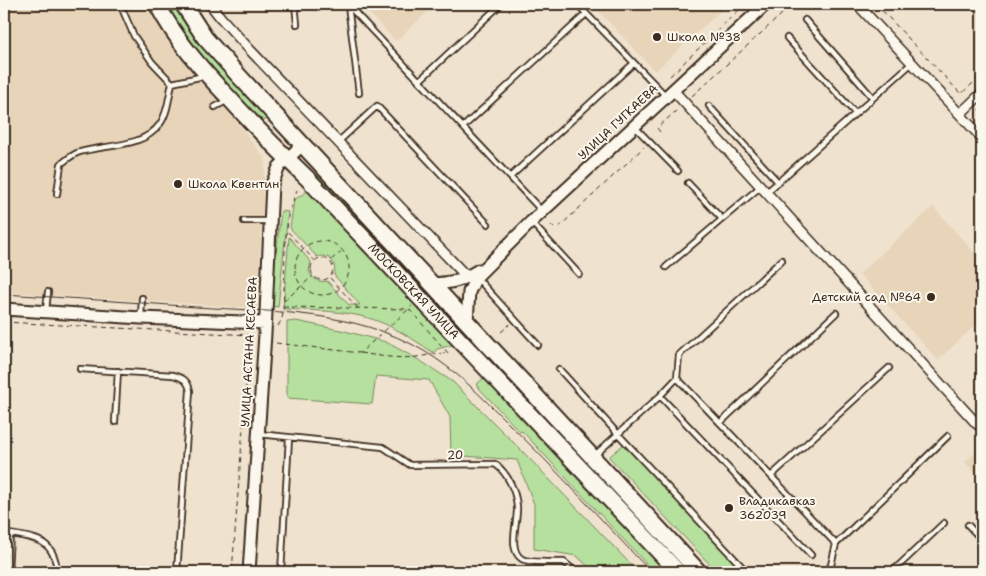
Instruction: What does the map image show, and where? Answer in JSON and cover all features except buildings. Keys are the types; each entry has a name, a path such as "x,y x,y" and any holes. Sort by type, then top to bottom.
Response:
{"highway":[{"name":"МОСКОВСКАЯ УЛИЦА","path":"157,4 175,36 208,76 288,160 414,303 581,469 678,572"},
{"name":"МОСКОВСКАЯ УЛИЦА","path":"183,4 205,38 699,572"}],"street":[{"path":"210,4 220,18 250,50 471,277 467,321"},
{"name":"УЛИЦА ГУГКАЕВА","path":"431,284 452,282 471,277 490,262 766,4"},
{"path":"857,4 982,138"},
{"path":"669,93 764,189 977,424 982,427"},
{"path":"960,114 982,93"},
{"name":"УЛИЦА АСТАНА КЕСАЕВА","path":"249,572 272,184 279,167 303,144"},
{"path":"4,309 265,324"}],"lane":[{"path":"120,4 134,36 152,62 172,83"},
{"path":"295,4 297,24"},
{"path":"419,81 501,4"},
{"path":"576,4 634,63 669,93"},
{"path":"348,5 542,212"},
{"path":"348,5 359,93"},
{"path":"463,127 586,14"},
{"path":"805,20 873,98"},
{"path":"787,38 855,113"},
{"path":"510,177 634,63"},
{"path":"666,267 722,219 764,189 778,182 912,63"},
{"path":"172,83 208,76"},
{"path":"57,194 61,164 76,153 132,142 149,134 160,124 167,106 172,83"},
{"path":"215,107 230,99"},
{"path":"338,142 377,106 488,224"},
{"path":"709,106 778,182"},
{"path":"634,126 678,171"},
{"path":"688,183 722,219"},
{"path":"244,221 270,221"},
{"path":"531,222 579,274"},
{"path":"581,469 677,378 679,355 782,260"},
{"path":"471,277 515,320 538,346"},
{"path":"46,312 48,292"},
{"path":"141,318 142,298"},
{"path":"720,423 836,313"},
{"path":"771,476 889,368"},
{"path":"80,369 173,375 186,380 189,385 177,572"},
{"path":"559,369 747,572"},
{"path":"115,422 118,371"},
{"path":"677,378 836,544"},
{"path":"660,396 811,555"},
{"name":"20","path":"258,434 383,447 410,466 495,464 508,476 517,506 514,546 517,555 524,560 564,562 576,572"},
{"path":"827,572 831,565 836,544 948,436"},
{"path":"281,572 289,438"},
{"path":"892,572 944,524"},
{"path":"968,525 982,540"},
{"path":"4,533 30,536 47,545 54,553 58,572"},
{"path":"8,572 10,534"}],"path":[{"path":"670,76 745,4"},
{"path":"690,98 793,4"},
{"path":"876,4 961,94 982,75"},
{"path":"976,107 982,114"},
{"path":"660,132 657,128 676,111"},
{"path":"551,225 557,229 647,144"},
{"path":"278,326 282,319 284,302 290,206 298,190"},
{"path":"288,230 315,261"},
{"path":"323,242 336,245 342,251 346,258 348,270 345,282 340,288 329,294 320,295 312,293 302,286 297,278 295,269 296,260 304,249 311,244 323,242"},
{"path":"330,261 342,251"},
{"path":"322,258 330,261 334,269 330,277 321,280 313,276 311,268 315,261 322,258"},
{"path":"284,302 313,276"},
{"path":"330,277 358,308"},
{"path":"283,307 358,308 414,303"},
{"path":"360,353 414,303"},
{"path":"276,343 393,358 418,357 439,353 449,354 414,303"},
{"path":"501,332 515,320"},
{"path":"4,322 250,335 232,572"}],"shaded area":[{"path":"4,4 146,4 265,159 257,308 4,292"},
{"path":"360,4 436,4 396,41"},
{"name":"Школа №38","path":"592,4 728,4 655,71"},
{"name":"Детский сад №64","path":"933,207 982,261 982,319 938,360 859,274"},
{"path":"982,447 982,481 965,462"}],"green space":[{"path":"165,4 175,4 184,20 206,49 268,117 263,122 201,55"},
{"path":"320,169 578,448 573,452 313,176"},
{"path":"309,190 452,345 437,349 434,353 399,331 362,316 336,312 283,309 289,237 311,262 309,271 314,278 319,281 327,281 349,305 360,305 334,275 335,271 332,260 326,256 317,257 290,228 294,200"},
{"path":"281,211 288,212 278,307 270,306"},
{"path":"296,321 386,342 453,382 638,572 594,572 577,556 534,549 534,504 517,460 451,455 450,417 429,380 376,376 372,404 287,398 287,322"},
{"path":"487,375 673,572 654,572 522,431 520,432 476,385"},
{"path":"624,444 744,572 717,572 609,457"}],"tram line":[{"path":"4,294 284,312 342,320 398,338 436,358 478,393 544,459 651,572"}],"place":[{"name":"Школа №38","path":"657,37"},
{"name":"Школа Квентин","path":"178,184"},
{"name":"Детский сад №64","path":"931,297"},
{"name":"Владикавказ 362039","path":"729,508"}]}
